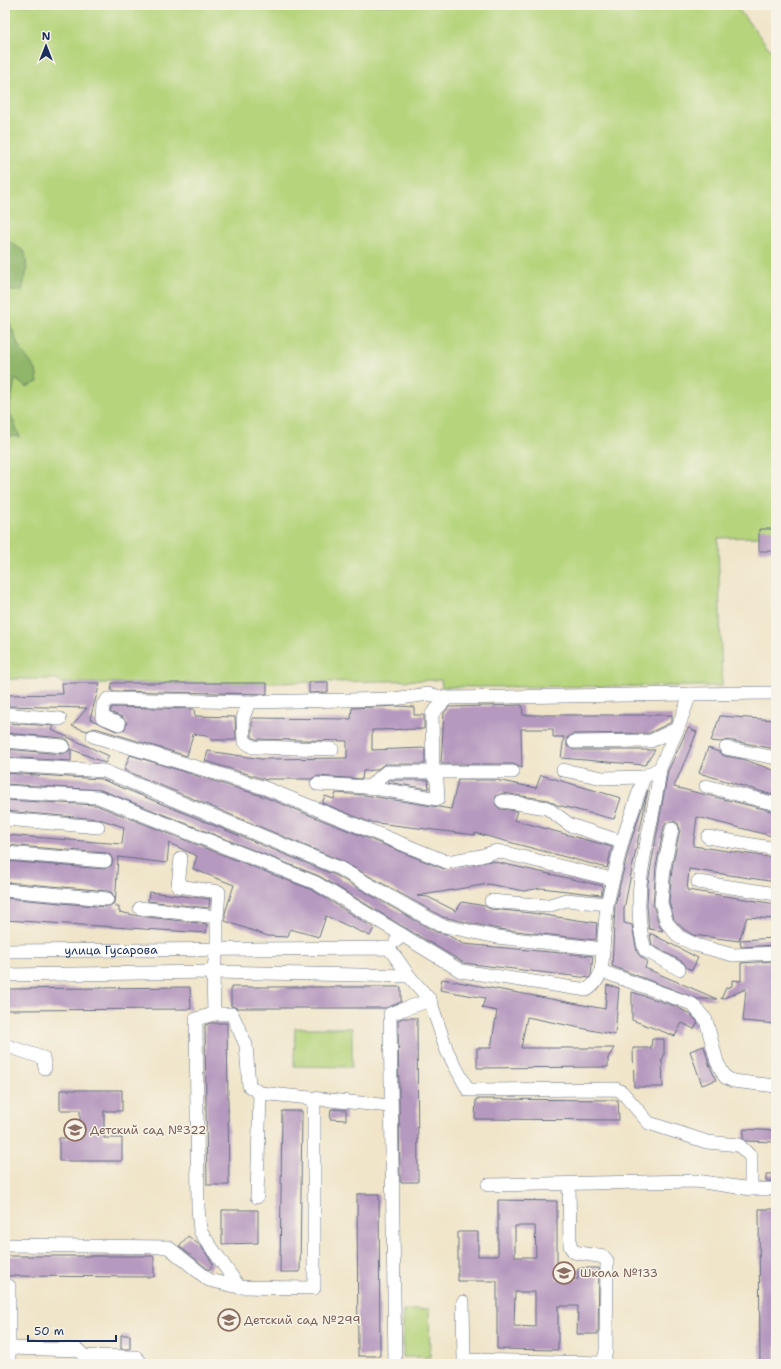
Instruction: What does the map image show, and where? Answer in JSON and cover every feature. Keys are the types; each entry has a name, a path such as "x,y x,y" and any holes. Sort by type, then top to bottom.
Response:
{"street":[{"path":"119,724 102,717 103,705 108,699 249,702 394,699 428,694 447,698 776,693"},
{"path":"679,968 645,950 640,933 639,902 646,843 658,790 660,768 678,728 690,694"},
{"path":"316,784 369,787 438,799 437,782 433,773 432,714 447,698"},
{"path":"249,702 243,718 244,741 253,747 332,749"},
{"path":"5,714 60,719"},
{"path":"574,742 651,741 678,728"},
{"path":"93,736 264,788 448,862 481,856 497,851 612,879"},
{"path":"5,741 63,746"},
{"path":"726,748 776,758"},
{"path":"5,765 104,771 339,868 440,925 497,937 603,949"},
{"path":"563,770 603,778 644,777 660,768"},
{"path":"369,787 386,772 513,772"},
{"path":"5,792 98,797 316,883 461,972 587,990 596,984 601,971 607,904 612,879 622,842 644,777"},
{"path":"706,786 776,804"},
{"path":"502,801 547,808 570,825 622,842"},
{"path":"5,820 98,827"},
{"path":"672,829 664,867 661,902 668,923 679,937 703,947 734,955 776,953"},
{"path":"708,837 776,849"},
{"path":"5,853 105,861"},
{"path":"181,858 178,886 219,892 217,950 213,972 214,1014"},
{"path":"698,882 776,894"},
{"path":"5,890 107,899"},
{"path":"491,901 547,906 566,900 607,904"},
{"path":"140,908 217,917"},
{"path":"402,935 389,948 409,976 430,1000 447,1051 468,1090 616,1089 622,1092 649,1123 707,1142 739,1145 751,1157 751,1189"},
{"name":"улица Гусарова","path":"5,951 389,948"},
{"path":"601,971 692,1004 706,1020 717,1062 726,1077 733,1081 776,1086"},
{"path":"5,975 213,972 409,976"},
{"path":"395,1364 390,1106 390,1014 430,1000"},
{"path":"239,1287 200,1231 198,1207 196,1019 214,1014 232,1014 246,1044 249,1086 260,1093 390,1106"},
{"path":"5,1045 43,1058 45,1068"},
{"path":"257,1197 260,1093"},
{"path":"5,1245 168,1247 209,1280 239,1287 314,1288 314,1099"},
{"path":"488,1185 696,1182 751,1189 776,1189"},
{"path":"463,1302 464,1360 603,1363 606,1350 607,1261 604,1257 574,1252 570,1246 569,1184"},
{"path":"5,1286 9,1286 9,1364"},
{"path":"9,1348 78,1350 84,1360 136,1357 142,1364"}],"green space":[{"path":"5,5 735,5 776,57 776,529 759,537 718,538 722,686 442,687 441,680 267,683 62,683 57,679 5,679"},
{"path":"5,239 25,252 27,270 22,291 10,291 8,259 5,252"},
{"path":"9,321 19,347 36,370 38,382 26,387 15,379 9,411 20,437 5,436 5,322"},
{"path":"295,1028 352,1028 352,1067 294,1066"},
{"path":"429,1309 430,1357 403,1357 403,1310"}],"building":[{"path":"759,529 776,529 776,551 759,551"},
{"path":"309,682 328,682 328,692 309,693"},
{"path":"62,683 100,683 90,719 116,731 124,730 127,723 122,717 110,712 112,707 194,709 195,716 235,717 236,740 211,740 212,737 193,734 187,756 95,728 87,731 72,726 87,708 5,706 5,695 63,694"},
{"path":"112,683 267,683 267,694 111,691"},
{"path":"522,705 523,715 672,715 672,722 649,733 574,734 567,738 567,746 574,750 655,750 645,765 561,758 564,737 553,737 553,729 521,729 522,768 513,764 441,764 444,713 449,707"},
{"path":"398,706 414,707 414,715 424,715 424,729 372,730 372,750 425,748 425,764 385,764 376,770 363,771 362,779 317,776 311,779 267,780 205,761 208,751 262,759 347,758 347,741 256,739 252,737 252,718 351,719 352,708"},
{"path":"720,716 776,720 776,749 728,740 721,742 711,741"},
{"path":"5,723 54,726 52,730 109,756 105,763 71,749 71,761 5,757 5,749 62,754 69,751 71,746 68,740 64,738 5,733"},
{"path":"688,728 697,732 674,787 776,812 776,837 697,817 693,846 776,858 776,882 689,869 687,890 776,904 776,919 747,917 739,941 693,935 682,928 674,919 669,902 672,868 680,830 678,823 673,821 666,823 664,827 656,866 653,905 659,925 663,931 649,929 647,905 648,883 668,771"},
{"path":"708,748 719,752 724,756 742,759 776,771 776,796 699,773"},
{"path":"130,755 262,796 444,869 491,861 603,886 601,895 541,888 524,891 488,884 417,896 428,897 456,911 462,902 485,906 490,909 531,913 597,923 596,940 498,929 443,917 342,861 124,770"},
{"path":"5,773 101,779 335,875 436,932 446,934 463,944 593,956 591,975 589,978 464,963 319,876 101,790 5,784"},
{"path":"541,775 621,798 614,819 557,805 548,800 503,793 496,796 495,804 500,809 517,811 514,820 612,847 607,868 475,833 475,835 369,822 322,803 325,796 334,799 336,793 364,795 451,809 458,780 496,780 536,788"},
{"path":"389,780 428,780 429,789 387,782"},
{"path":"648,790 624,909 624,923 632,925 637,952 647,961 645,968 717,999 698,999 612,966 615,905 630,844"},
{"path":"5,800 96,805 312,890 374,928 370,936 326,916 319,937 290,929 288,937 268,936 225,921 225,913 234,885 193,869 197,856 169,843 167,863 118,857 115,907 119,907 119,912 139,916 207,924 206,933 5,920 5,898 106,907 113,904 115,899 112,893 108,891 5,882 5,861 104,869 111,866 113,861 110,855 106,853 5,845 5,835 122,844 124,827 99,819 5,811"},
{"path":"149,892 210,899 209,908 148,901"},
{"path":"650,933 698,958 692,970 687,968 683,962 652,945"},
{"path":"776,938 776,945 741,947 740,940"},
{"path":"776,961 776,1024 743,1021 746,989 721,999 726,988 732,986 732,980 741,981 741,963"},
{"path":"442,979 605,1009 607,985 619,988 615,1035 527,1017 521,1048 614,1048 608,1058 608,1067 477,1068 477,1048 491,1048 497,1011 482,1008 485,998 440,990"},
{"path":"190,987 191,1009 5,1010 5,989"},
{"path":"231,987 401,987 401,1002 386,1008 237,1008 231,1006"},
{"path":"632,992 675,1006 690,1014 698,1022 694,1029 682,1023 675,1036 632,1020"},
{"path":"403,1018 417,1018 418,1182 400,1182 398,1020"},
{"path":"211,1023 227,1023 229,1185 207,1185 205,1025"},
{"path":"652,1039 664,1039 664,1056 661,1062 662,1061 663,1087 634,1087 633,1048 651,1048"},
{"path":"704,1046 709,1064 716,1080 702,1085 690,1051"},
{"path":"60,1090 122,1090 122,1111 104,1111 104,1138 122,1138 122,1161 59,1161 59,1138 80,1138 80,1110 60,1110"},
{"path":"476,1099 618,1100 619,1120 475,1119"},
{"path":"331,1109 346,1110 346,1120 330,1119"},
{"path":"282,1111 302,1111 300,1272 280,1272"},
{"path":"744,1129 776,1131 776,1142 746,1141 743,1139"},
{"path":"766,1174 776,1174 776,1181 766,1181"},
{"path":"357,1194 379,1194 380,1356 358,1356"},
{"path":"498,1200 557,1201 557,1279 578,1279 578,1268 599,1268 598,1334 577,1334 578,1306 558,1306 558,1350 497,1349 497,1281 458,1281 458,1232 478,1232 478,1256 498,1256","holes":["515,1226 535,1226 536,1257 515,1257","515,1292 535,1292 535,1327 514,1326"]},
{"path":"759,1209 776,1209 776,1364 760,1364"},
{"path":"222,1210 258,1210 258,1243 222,1244"},
{"path":"188,1236 201,1246 213,1264 209,1270 179,1246"},
{"path":"5,1256 154,1256 154,1277 5,1276"},
{"path":"121,1335 130,1335 130,1349 121,1349"}],"place":[{"name":"Детский сад №322","path":"75,1130"},
{"name":"Школа №133","path":"564,1273"},
{"name":"Детский сад №299","path":"229,1320"}]}
